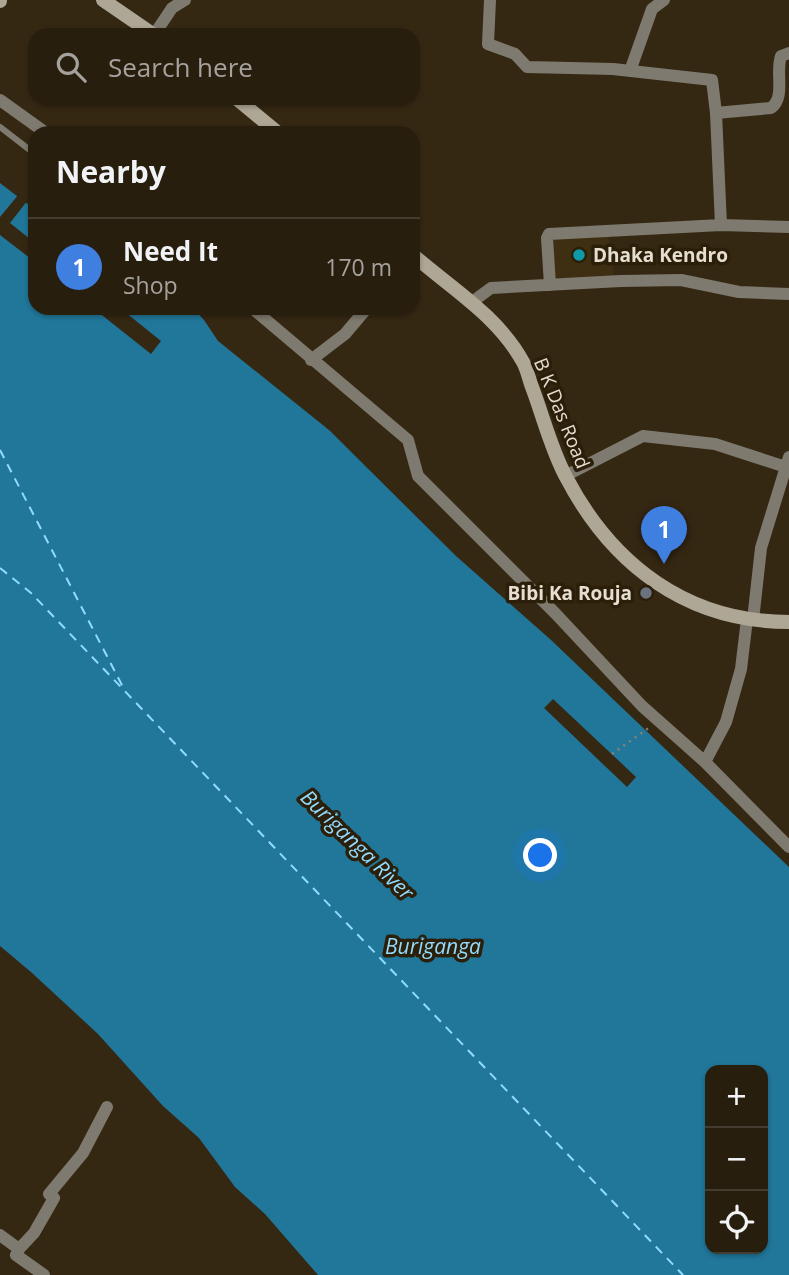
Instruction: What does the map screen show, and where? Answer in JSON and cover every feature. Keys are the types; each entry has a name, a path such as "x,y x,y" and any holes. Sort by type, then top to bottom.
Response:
{"street":[{"path":"103,0 144,28"},
{"path":"159,28 172,8 185,0"},
{"path":"490,0 488,44 515,54 527,67 630,71 712,80 721,225"},
{"path":"630,71 652,9 664,0"},
{"path":"716,113 771,108 776,104 779,99 778,65 781,56 789,53"},
{"path":"0,100 36,126"},
{"path":"244,105 270,126"},
{"path":"550,285 547,238 550,234 721,225 789,227"},
{"name":"B K Das Road","path":"420,263 472,302 501,331 523,362 565,476 595,524 617,551 661,587 699,605 750,620 789,622"},
{"path":"472,302 491,288 681,280 739,292 789,293"},
{"path":"260,315 408,440 418,476 555,612 658,721 705,762 789,847"},
{"path":"312,360 345,334 361,315"},
{"path":"565,476 643,436 715,444 788,464 761,548 741,668 726,722 705,762"},
{"path":"44,1275 16,1255 45,1215 54,1198 50,1194 92,1139 107,1107"},
{"path":"0,1235 19,1248"}],"lane":[{"path":"0,139 3,129 28,149"}],"path":[{"path":"612,754 658,721"}],"shaded area":[{"path":"608,232 614,278 552,282 552,236"}],"water":[{"name":"Buriganga","path":"0,183 28,204 28,315 199,315 218,341 329,430 456,556 551,640 789,867 789,1275 318,1275 265,1214 235,1187 199,1138 163,1106 98,1034 0,946"}],"pier":[{"path":"19,194 28,200 10,223 28,237 28,257 0,235 0,217"},
{"path":"102,315 129,315 161,341 151,354"},
{"path":"553,699 636,777 627,787 544,708"}],"ferry route":[{"path":"0,450 124,689"},
{"path":"0,568 31,593 683,1275"}],"place":[{"name":"Dhaka Kendro","path":"579,255"},
{"name":"Need It","path":"664,564"},
{"name":"Bibi Ka Rouja","path":"646,593"}],"water label":[{"name":"Buriganga River","path":"357,845"}]}
